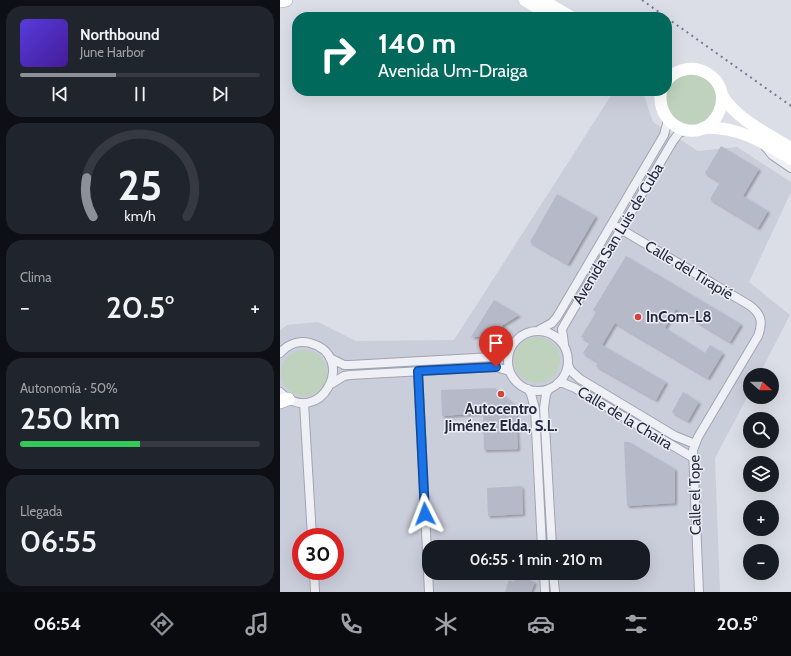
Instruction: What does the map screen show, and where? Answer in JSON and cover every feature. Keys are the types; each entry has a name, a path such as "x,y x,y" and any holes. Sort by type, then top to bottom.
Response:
{"main road":[{"path":"280,1 286,0"}],"street":[{"path":"525,0 545,12"},
{"path":"542,0 562,12"},
{"path":"673,69 695,68 706,72 716,80 728,105 736,112 791,148"},
{"path":"703,128 710,124 718,114 722,103 722,95"},
{"path":"659,96 661,106 668,120 673,125 687,130 715,127 736,130 763,142 791,159"},
{"name":"Avenida San Luis de Cuba","path":"538,330 552,324 557,317 664,135 668,120"},
{"name":"Avenida San Luis de Cuba","path":"564,344 562,329 566,322 673,141 679,133 687,130"},
{"path":"763,142 767,150 772,155 791,168"},
{"name":"Calle del Tirapié","path":"612,224 754,309 761,320"},
{"name":"Calle el Tope","path":"698,592 692,457 695,444 758,336 761,328 761,320"},
{"path":"538,330 548,332 557,337 564,344 568,364 565,374 558,383 549,389 542,391 528,389 513,379 509,371 507,360 509,350 521,335 538,330"},
{"path":"280,353 289,345 309,342 321,348 330,358 344,365 350,365 493,357 509,350"},
{"path":"330,358 333,370 331,384"},
{"name":"Calle de la Chaira","path":"568,364 570,370 580,379 675,436 695,444"},
{"path":"283,398 304,403 320,397 331,384 344,376 496,367 509,371"},
{"path":"418,371 429,592"},
{"name":"Calle de la Chaira","path":"558,383 563,383 575,388 692,457"},
{"path":"528,389 535,409 542,540"},
{"path":"549,389 546,394 544,408 552,540"},
{"path":"304,403 311,528"},
{"path":"314,580 315,592"},
{"path":"544,580 545,592"},
{"path":"554,580 554,592"}],"shaded area":[{"path":"611,96 644,96 653,122 698,151 737,147 791,182 791,192 749,282 790,315 763,368 743,368 744,404 715,458 720,592 280,592 280,330 287,325 318,322 356,341 454,340"}],"green space":[{"path":"691,73 701,75 709,81 715,89 717,99 715,109 709,117 701,123 691,125 681,123 673,117 667,109 665,99 666,96 672,96 673,81 681,75"},
{"path":"537,337 550,341 556,347 560,360 556,373 550,379 537,383 524,379 518,373 514,360 518,347 524,341"},
{"path":"299,350 309,350 321,356 326,364 326,382 321,390 313,395 299,396 291,393 284,386 281,378 281,368 284,360 291,353"}],"building":[{"path":"721,146 759,169 743,196 768,211 758,228 710,199 720,182 705,173"},
{"path":"557,194 596,216 568,264 530,242"},
{"name":"InCom-L8","path":"626,256 741,324 730,342 676,309 665,328 705,353 710,345 723,353 708,378 615,323 602,345 666,382 656,400 596,366 598,362 583,353 590,342 581,337 596,312 593,310"},
{"path":"494,300 519,315 503,325 496,336 471,337"},
{"path":"495,388 518,407 518,413 516,413 518,449 484,450 483,413 442,416 441,390"},
{"path":"683,392 699,402 688,421 672,412"},
{"path":"624,442 629,442 675,469 675,503 627,506"},
{"path":"522,486 523,514 488,516 487,488"},
{"path":"509,580 514,582 515,580 529,580 535,582 531,592 505,592"}],"railway":[{"path":"642,0 659,12"},
{"path":"672,22 791,106"}],"place":[{"name":"InCom-L8","path":"638,317"},
{"name":"Autocentro Jiménez Elda, S.L.","path":"501,394"}],"route":[{"path":"425,514 418,371 496,367"}]}
